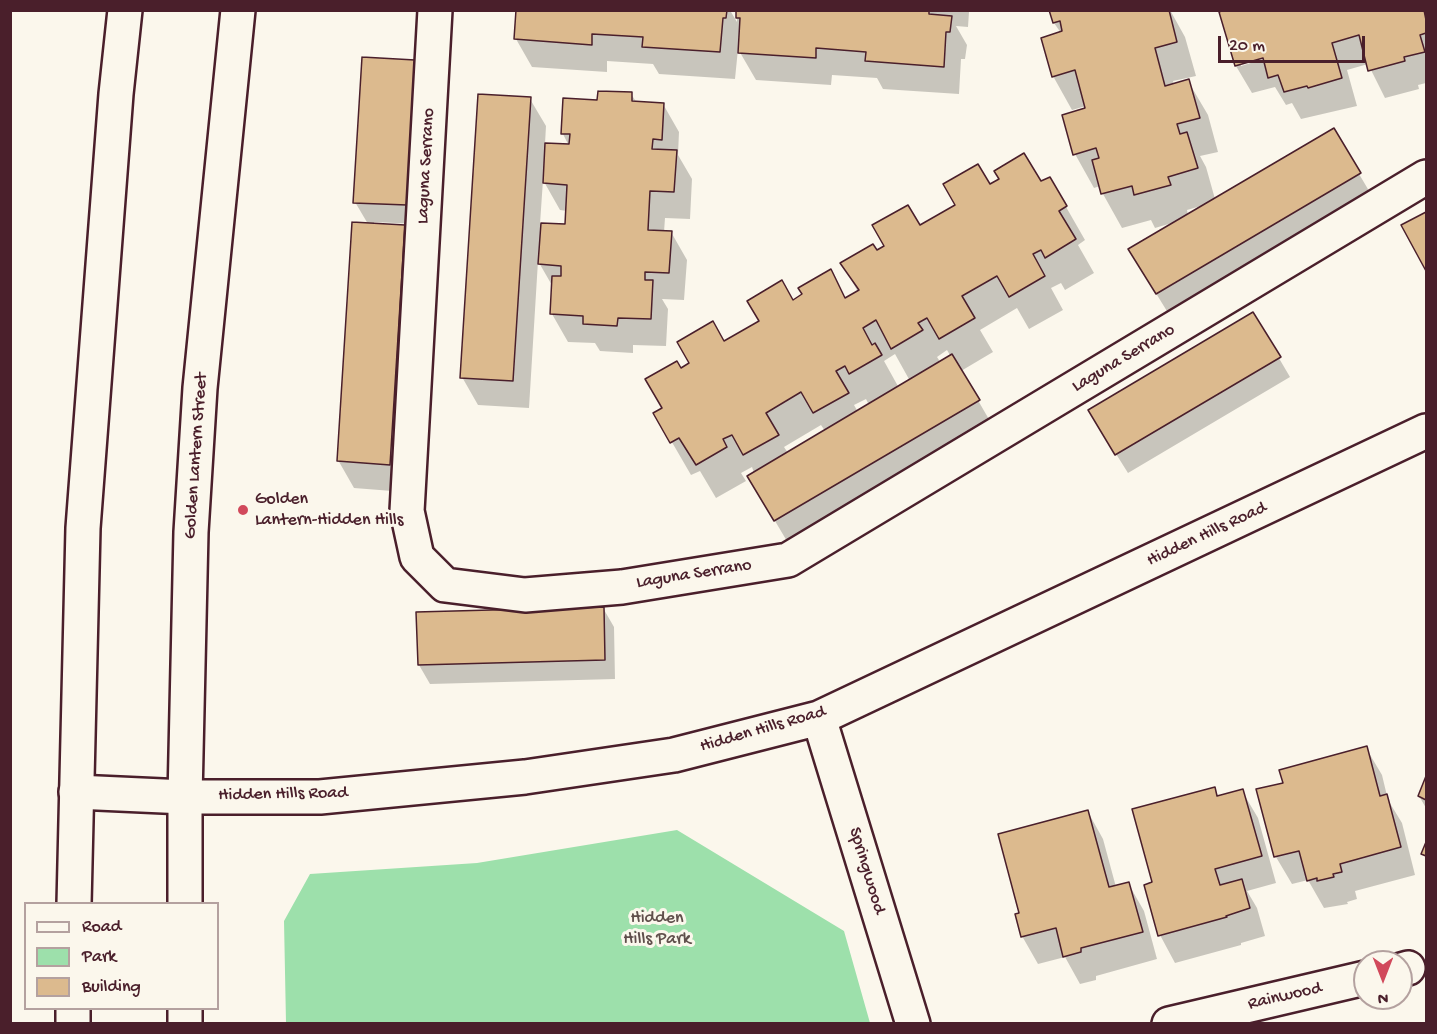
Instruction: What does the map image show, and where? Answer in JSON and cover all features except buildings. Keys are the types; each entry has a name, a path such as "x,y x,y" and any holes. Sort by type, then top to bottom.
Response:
{"street":[{"path":"74,902 83,528 116,94 125,10"},
{"name":"Golden Lantern Street","path":"185,902 191,532 200,399 238,10"},
{"name":"Laguna Serrano","path":"435,10 407,511 417,557 445,585 525,595 622,587 788,560 1426,177"},
{"name":"Hidden Hills Road","path":"76,792 185,797 320,797 525,777 674,755 819,718 1426,431"},
{"name":"Springwood","path":"819,718 913,1023"},
{"name":"Rainwood","path":"1169,1023 1353,981"}],"green space":[{"name":"Hidden Hills Park","path":"677,830 844,931 870,1023 286,1023 284,921 310,874 477,863"}],"place":[{"name":"Golden Lantern-Hidden Hills","path":"243,510"}]}
